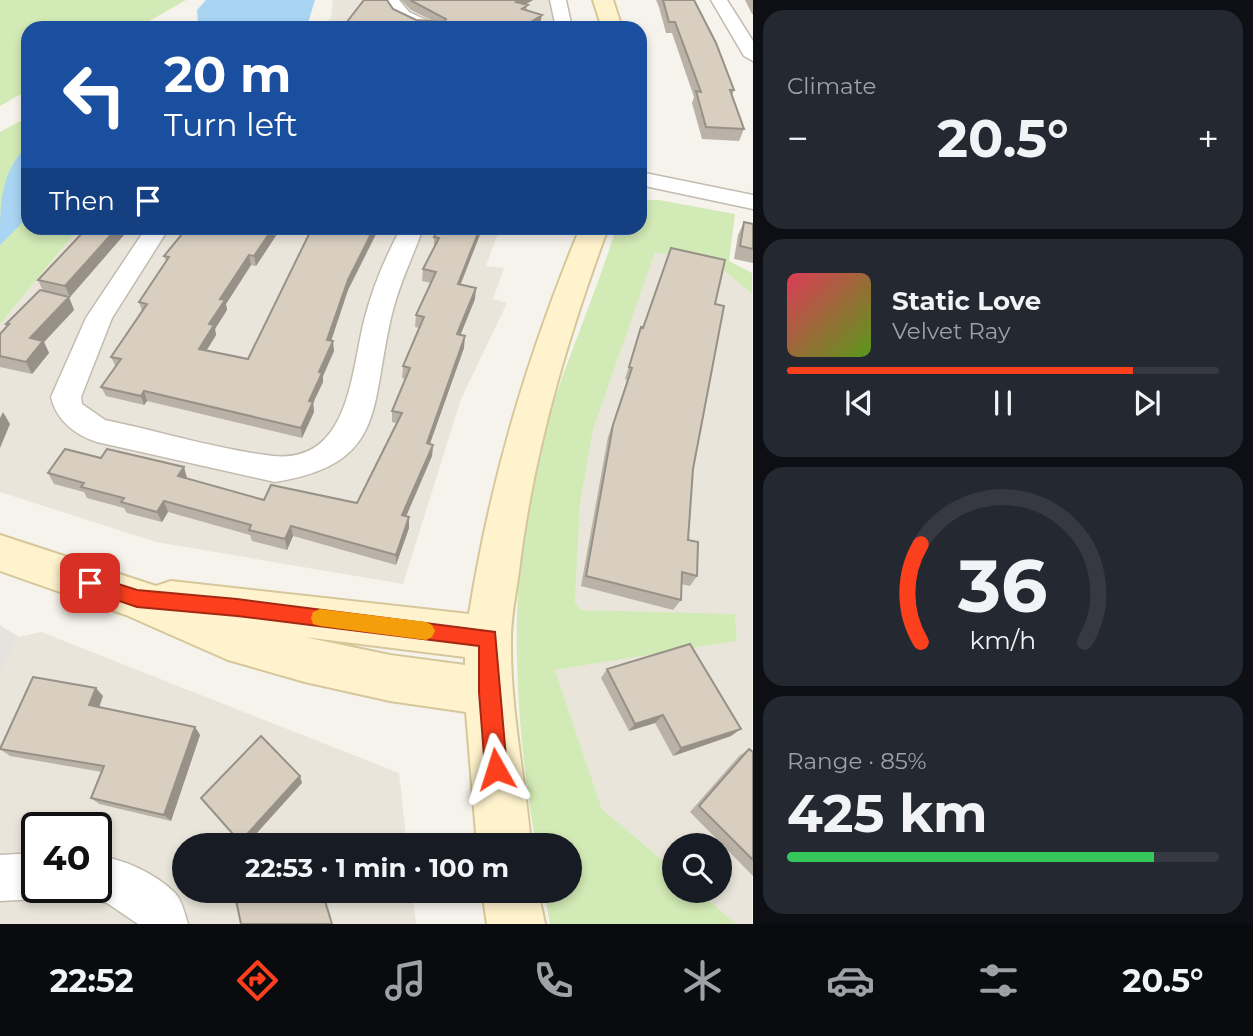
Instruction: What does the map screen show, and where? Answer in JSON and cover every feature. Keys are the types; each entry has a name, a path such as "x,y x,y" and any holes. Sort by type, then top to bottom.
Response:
{"street":[{"path":"391,0 398,12 415,21"},
{"path":"558,0 562,21"},
{"path":"603,0 610,21"},
{"path":"719,0 752,56"},
{"path":"647,180 752,202"},
{"path":"647,195 752,215"},
{"path":"152,235 99,318 66,397 69,410 97,430 252,466 300,468 322,459 351,430 362,405 373,334 390,271 408,235"},
{"path":"503,833 489,692 488,639 503,531 528,420 560,315 591,235"},
{"path":"0,553 137,598 228,638 305,660 390,678 489,692"},
{"path":"137,598 237,607 488,639"},
{"path":"0,878 21,877"},
{"path":"112,884 160,912 164,924"},
{"path":"512,903 516,924"}],"shaded area":[{"path":"333,0 558,0 562,21 327,21 331,18"},
{"path":"73,235 497,235 486,266 504,268 493,299 507,303 461,399 403,584 156,542 0,492 0,324"},
{"path":"655,251 719,266 752,294 752,924 736,924 712,903 732,903 732,833 662,833 662,860 602,809 555,670 737,641 735,615 581,610 575,603 580,504 593,430"},
{"path":"0,625 19,637 0,674"},
{"path":"41,632 399,773 406,833 172,833 172,903 413,903 416,924 0,924 0,674 19,637"}],"green space":[{"path":"0,0 186,0 149,21 21,21 21,94 0,106"},
{"path":"21,121 21,235 73,235 0,324 0,132"},
{"path":"647,200 735,214 729,261 752,273 752,294 719,266 655,252 593,430 580,504 575,603 581,610 735,614 737,641 555,670 602,809 662,860 662,903 712,903 736,924 550,924 546,903 582,903 582,833 534,833 519,699 518,600 528,502 546,425 614,235 647,235"}],"water":[{"path":"206,0 315,0 309,21 198,21 197,10"},
{"path":"21,153 21,224 0,245 1,202 7,178"}],"building":[{"path":"364,0 387,0 393,9 416,20 430,21 348,21"},
{"path":"410,0 519,0 516,2 528,5 522,9 542,15 532,21 445,21 446,19"},
{"path":"663,0 694,0 716,43 734,90 730,90 744,129 706,127 696,91 701,92 675,22 669,22"},
{"path":"744,222 753,224 753,249 740,246"},
{"path":"80,235 111,235 65,286 38,280"},
{"path":"181,235 268,235 254,256 249,255 220,299 225,300 209,324 214,325 199,349 248,359 309,235 370,235 348,280 327,340 333,341 319,372 322,373 309,401 313,402 301,428 144,391 141,396 101,387 121,359 111,357 147,304 139,302 169,257 164,256"},
{"path":"477,235 458,284 476,288 457,334 465,336 427,443 433,445 402,515 409,517 396,555 291,526 285,539 249,530 251,525 164,501 157,512 121,502 124,498 81,487 84,483 48,473 65,449 101,458 107,449 184,467 178,476 264,500 271,485 357,503 402,413 392,411 410,368 403,366 424,317 416,315 436,272 423,269 439,238 434,237"},
{"path":"671,248 725,260 715,304 724,306 693,469 688,540 698,542 697,576 682,572 681,600 586,576 613,425 632,368 629,367 641,327 643,328"},
{"path":"40,290 69,297 30,338 43,341 26,362 0,356 0,334 9,324 6,324"},
{"path":"690,644 741,729 681,748 663,715 635,724 607,669"},
{"path":"33,677 96,688 89,705 195,727 164,815 91,798 104,766 0,749"},
{"path":"261,736 300,776 248,833 232,833 201,798"},
{"path":"749,749 753,752 753,860 732,839 732,833 726,833 699,806"},
{"path":"237,903 326,903 332,924 241,924"}],"slow traffic":[{"path":"320,618 426,631"}],"route":[{"path":"90,583 137,598 237,607 488,639 489,692 496,769"}]}
